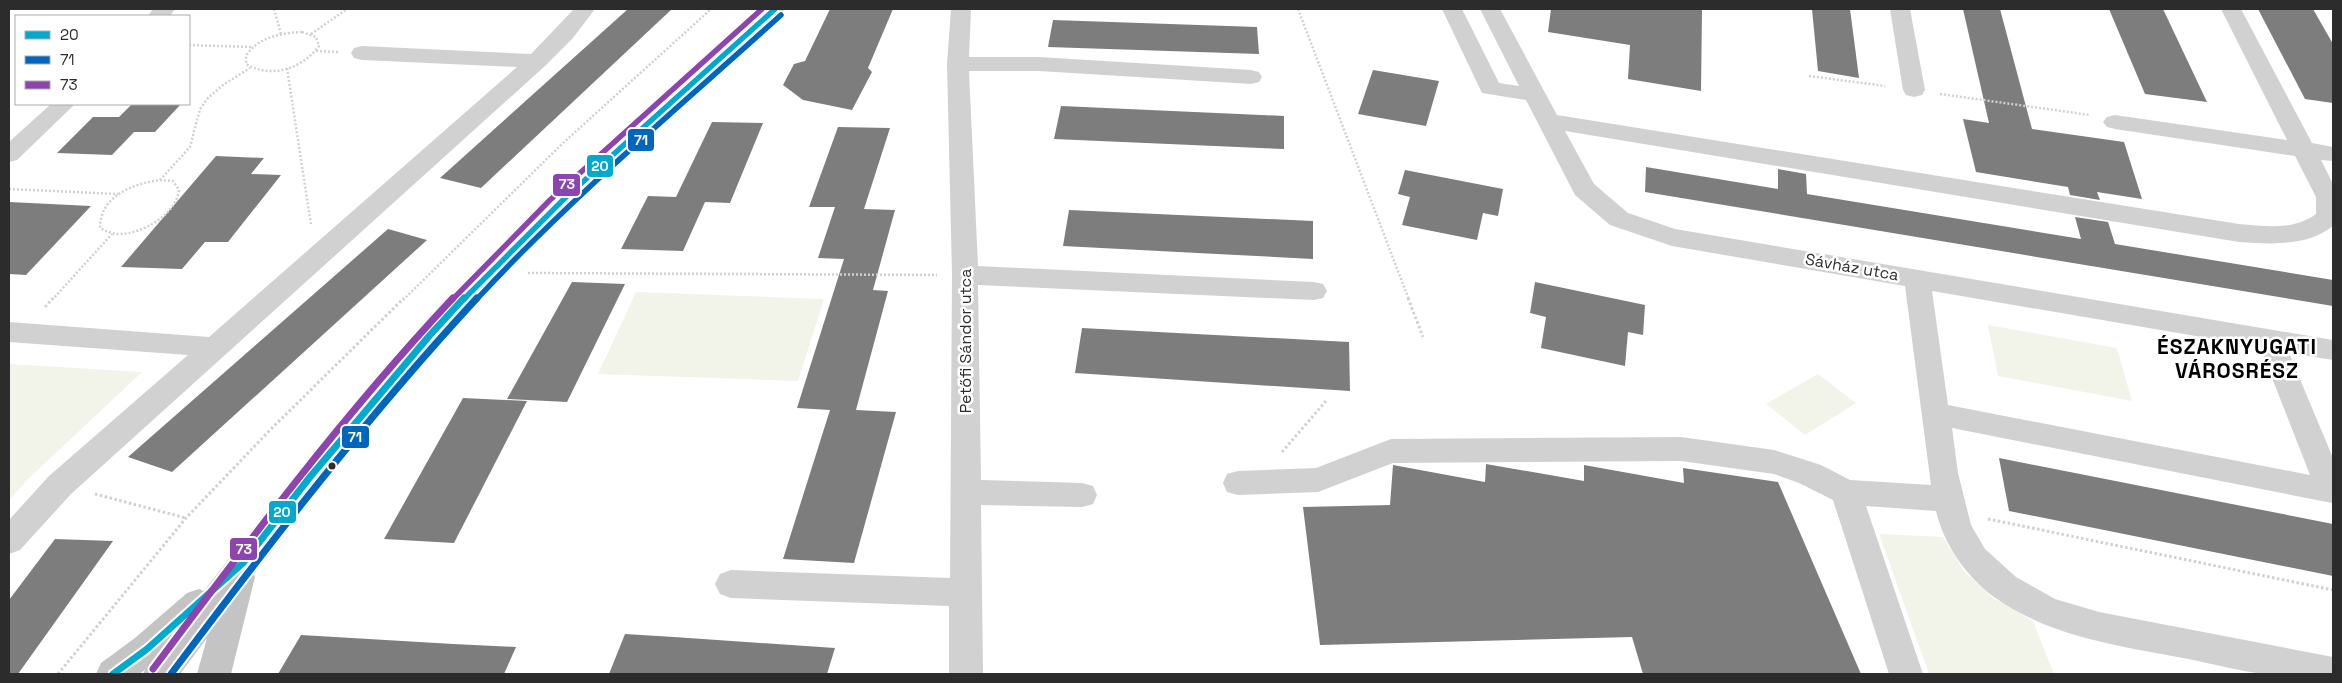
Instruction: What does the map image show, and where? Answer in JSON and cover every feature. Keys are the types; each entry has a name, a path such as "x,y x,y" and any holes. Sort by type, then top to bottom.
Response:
{"main road":[{"path":"160,674 310,477 424,342 490,271 566,197 775,9"},
{"path":"113,674 147,649 243,564"},
{"path":"214,674 243,564"}],"street":[{"path":"9,541 60,485 537,61 566,33 585,9"},
{"name":"Petőfi Sándor utca","path":"961,9 958,64 965,275 966,674"},
{"path":"1452,9 1490,88 1535,95"},
{"name":"Sávház utca","path":"1490,9 1584,189 1619,219 1672,236 2333,350"},
{"path":"1900,9 1914,90"},
{"path":"1548,121 2239,233 2286,235 2317,227 2328,217 2328,197 2231,9"},
{"path":"362,53 537,61"},
{"path":"958,64 1039,64 1251,77"},
{"path":"9,155 63,105"},
{"path":"2115,122 2333,154"},
{"path":"965,275 1314,291"},
{"path":"1917,278 1948,499 1956,528 1974,558 2005,587 2046,610 2099,627 2333,672"},
{"path":"15,332 214,347"},
{"path":"1935,414 2332,491 2270,339"},
{"path":"1238,483 1318,480 1392,451 1681,449 1774,462 1810,474 1846,492 1948,499"},
{"path":"966,492 1082,495"},
{"path":"1846,492 1906,674"},
{"path":"731,584 966,593"}],"path":[{"path":"274,9 281,34"},
{"path":"311,34 346,9"},
{"path":"58,674 186,518 270,430 562,144 711,9"},
{"path":"1298,9 1423,337"},
{"path":"160,180 190,147 200,109 208,98 223,85 250,68 266,71 299,64 316,51 319,41 311,34 297,32 270,37 252,48 244,59 250,68"},
{"path":"190,45 252,48"},
{"path":"287,68 316,258"},
{"path":"1809,76 2102,117 2115,122"},
{"path":"160,180 174,181 180,190 177,201 167,212 153,222 134,231 112,234 100,228 98,219 106,206 118,194 141,183 160,180"},
{"path":"9,189 118,194"},
{"path":"15,332 112,234"},
{"path":"490,271 965,275"},
{"path":"1280,481 1279,455 1326,401"},
{"path":"60,485 186,518"},
{"path":"1985,518 2333,590"}],"shaded area":[{"path":"636,292 824,299 798,381 598,374"},
{"path":"1988,325 2117,348 2132,401 1998,376"},
{"path":"9,364 142,372 27,480 9,500"},
{"path":"1818,374 1856,403 1805,435 1766,404"},
{"path":"1879,534 1943,537 1964,571 1993,598 2033,621 2054,674 1929,674"}],"building":[{"path":"628,9 672,9 481,188 440,178"},
{"path":"830,9 893,9 868,68 872,72 852,110 803,100 783,85 794,64 805,61"},
{"path":"1551,9 1702,9 1701,91 1628,79 1630,45 1548,32"},
{"path":"1812,9 1850,9 1859,78 1818,71"},
{"path":"1963,9 2000,9 2032,129 2124,142 2142,199 2097,192 2100,200 2070,195 2068,187 1976,172 1963,119 1989,123"},
{"path":"2109,9 2163,9 2207,102 2145,94"},
{"path":"2258,9 2313,9 2333,44 2333,103 2305,99"},
{"path":"1053,20 1257,27 1259,54 1048,47"},
{"path":"1373,70 1439,81 1426,126 1358,114"},
{"path":"131,105 180,105 155,132 134,132 112,155 57,153 93,117 119,117"},
{"path":"1061,106 1284,116 1284,149 1054,139"},
{"path":"712,122 763,123 730,203 705,202 683,251 621,249 648,196 676,197"},
{"path":"838,127 890,128 864,209 895,210 873,290 888,291 856,410 896,412 854,563 783,559 830,410 797,408 844,259 818,258 835,207 809,207"},
{"path":"216,156 264,158 251,174 281,175 228,242 205,242 182,269 121,267"},
{"path":"1646,167 1778,189 1778,169 1806,174 1807,194 2081,239 2075,217 2108,222 2115,244 2333,280 2333,306 1645,192"},
{"path":"1405,170 1503,189 1498,216 1483,213 1477,240 1402,225 1410,197 1398,194"},
{"path":"9,202 91,206 26,275 9,274"},
{"path":"1069,210 1313,221 1313,259 1063,246"},
{"path":"388,229 427,240 172,472 128,457"},
{"path":"572,282 625,284 567,402 507,399"},
{"path":"1535,282 1645,305 1643,335 1628,332 1625,366 1541,348 1546,317 1530,313"},
{"path":"1082,328 1349,342 1350,391 1075,373"},
{"path":"463,398 527,401 454,543 384,539"},
{"path":"1999,458 2333,524 2333,576 2009,511"},
{"path":"1486,464 1584,481 1584,465 1684,483 1683,468 1778,482 1861,674 1643,674 1632,637 1320,645 1303,507 1390,505 1393,465 1485,482"},
{"path":"55,539 113,541 18,674 9,674 9,600"},
{"path":"625,634 835,648 827,674 609,674"},
{"path":"301,635 516,647 504,674 278,674"}],"transit line":[{"name":"73","path":"153,669 271,514 353,412 438,314 550,200 762,9"},
{"name":"20","path":"113,674 147,649 243,563 310,477 430,335 490,271 566,197 775,9"},
{"name":"71","path":"171,674 327,472 451,326 495,279 564,211 781,15"}],"district":[{"name":"ÉSZAKNYUGATI VÁROSRÉSZ","path":"2237,358"}]}
